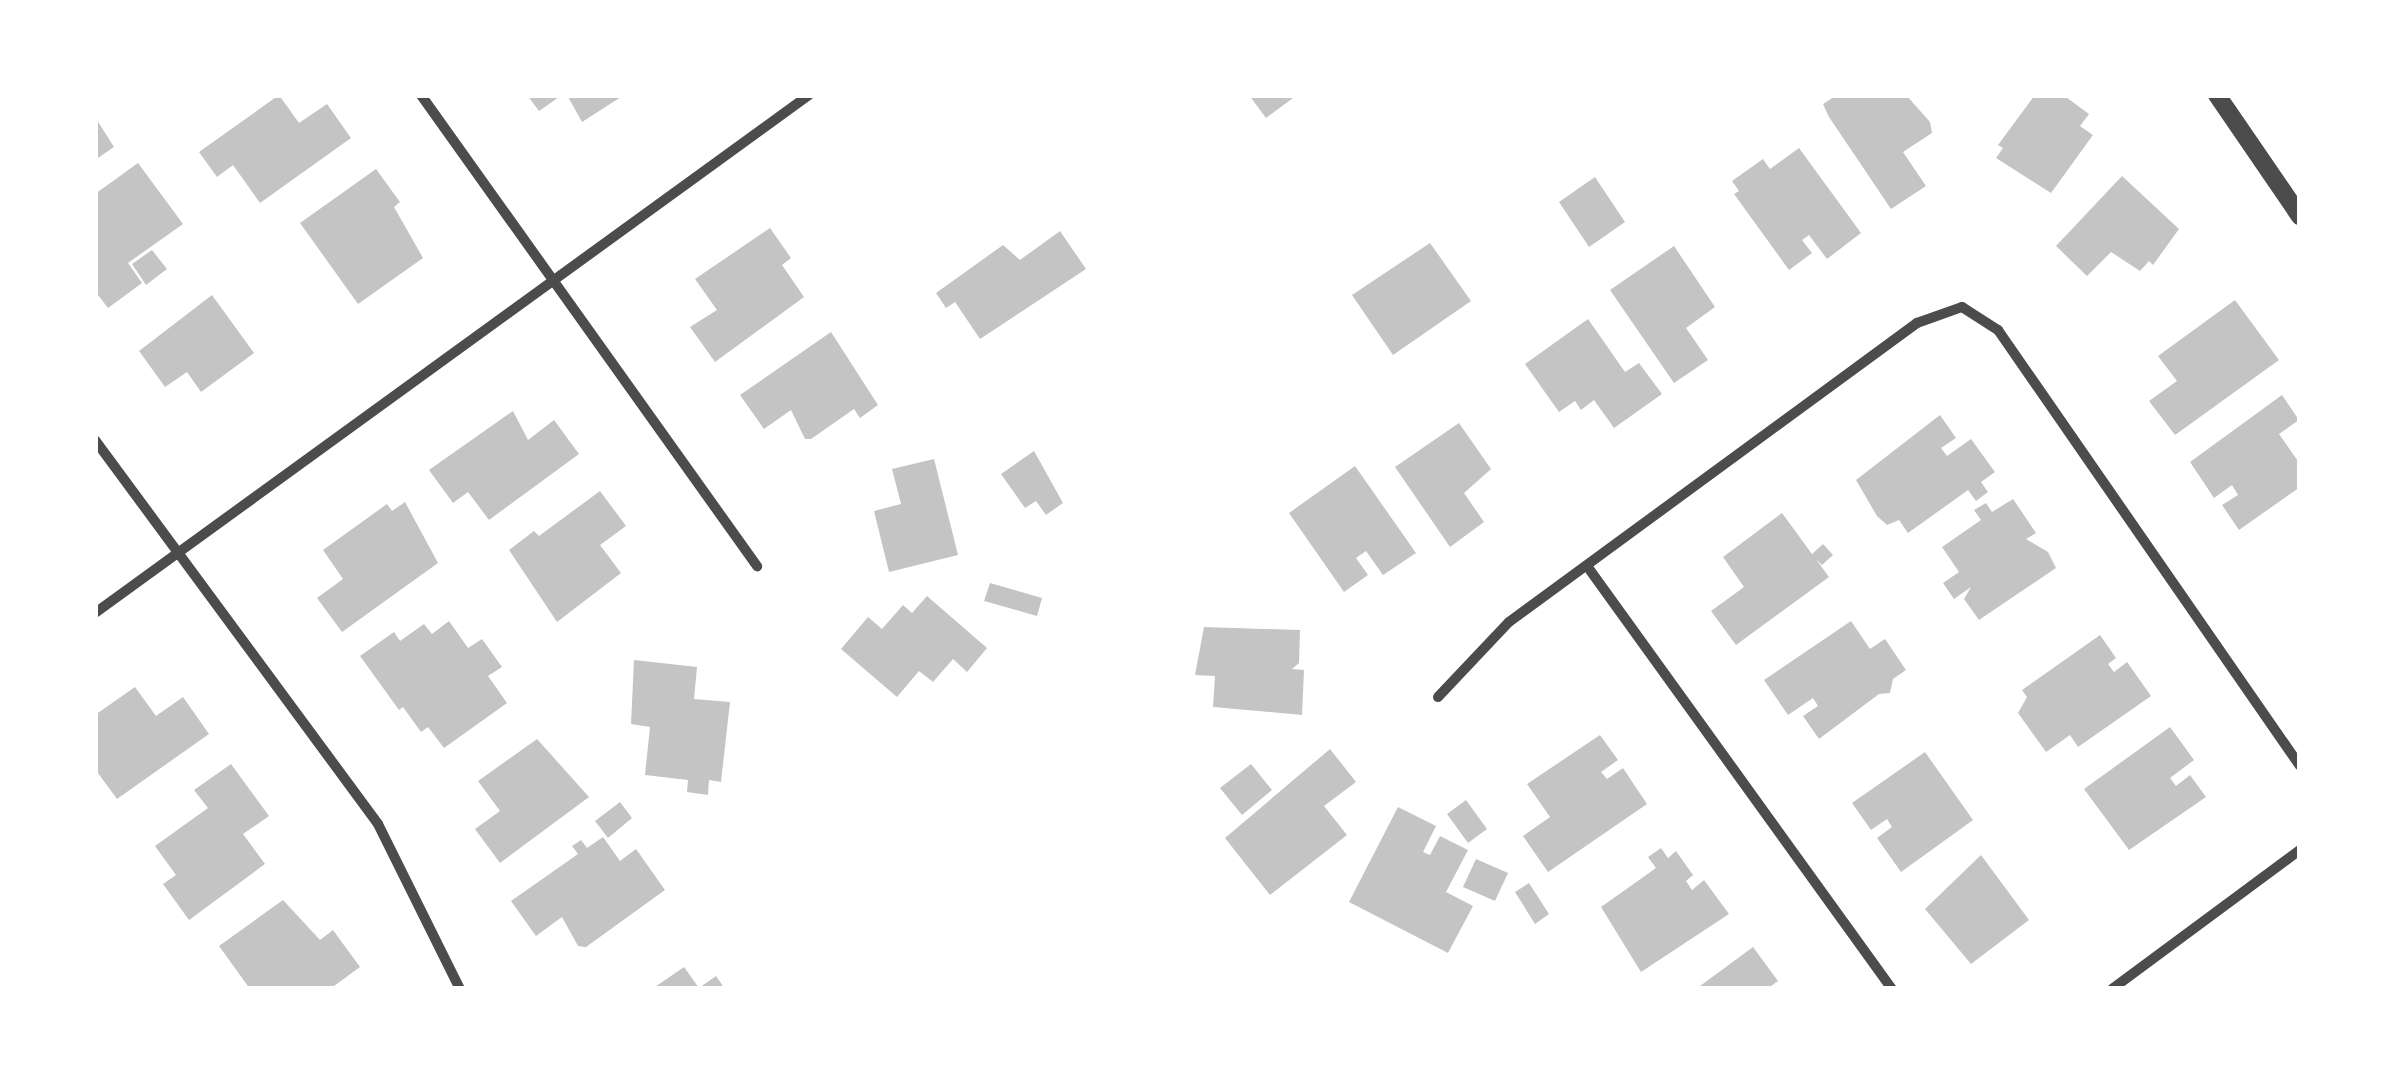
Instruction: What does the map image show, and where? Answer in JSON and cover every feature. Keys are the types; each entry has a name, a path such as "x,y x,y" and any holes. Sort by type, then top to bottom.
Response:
{"street":[{"path":"421,95 756,566"},
{"path":"95,613 809,95"},
{"path":"2217,95 2300,216"},
{"path":"1438,698 1478,648 1586,566 1917,323 1962,306 1998,330 2300,766"},
{"path":"95,440 378,824 460,989"},
{"path":"1586,566 1892,989"},
{"path":"2112,989 2300,850"}],"building":[{"path":"279,95 299,123 327,104 351,138 260,203 233,165 217,177 199,152"},
{"path":"527,95 562,95 539,111"},
{"path":"567,95 624,95 582,122"},
{"path":"1249,95 1297,95 1266,118"},
{"path":"1837,95 1906,95 1930,122 1932,133 1903,152 1926,186 1891,209 1829,117 1823,104"},
{"path":"2035,95 2063,95 2089,114 2080,126 2093,135 2051,193 1996,158 2003,148 1998,145"},
{"path":"95,117 114,147 95,160"},
{"path":"1799,148 1861,233 1827,259 1809,235 1802,240 1812,253 1789,270 1734,194 1739,191 1732,181 1763,159 1770,169"},
{"path":"138,163 183,224 128,263 142,283 108,308 95,291 95,194"},
{"path":"376,169 400,202 394,207 423,258 358,304 300,223"},
{"path":"2122,176 2179,229 2153,265 2149,261 2140,271 2111,252 2087,276 2056,246"},
{"path":"1595,177 1625,222 1589,247 1559,202"},
{"path":"770,228 791,258 782,265 804,297 715,362 690,327 717,310 695,279"},
{"path":"1060,231 1086,269 980,339 955,302 946,308 936,293 1003,245 1020,260"},
{"path":"1430,243 1471,301 1393,355 1352,295"},
{"path":"1674,246 1715,307 1686,328 1708,360 1674,383 1610,290"},
{"path":"152,250 167,269 146,285 132,264"},
{"path":"212,295 254,353 201,392 187,372 165,387 139,351"},
{"path":"2235,300 2279,360 2175,435 2149,401 2177,381 2158,356"},
{"path":"1588,319 1625,372 1639,363 1662,394 1614,428 1594,400 1581,410 1575,401 1559,412 1525,364"},
{"path":"831,332 878,405 860,418 854,409 811,439 805,439 791,410 764,429 740,395"},
{"path":"2282,395 2299,420 2279,434 2300,464 2300,487 2239,530 2222,505 2238,495 2232,485 2214,498 2190,462"},
{"path":"513,411 528,440 554,420 579,454 489,520 468,492 453,503 429,470"},
{"path":"1940,415 1956,438 1941,448 1947,456 1971,439 1995,472 1981,482 1988,492 1976,501 1968,490 1908,533 1899,520 1887,525 1877,516 1856,480"},
{"path":"1459,423 1491,469 1464,493 1484,522 1450,547 1395,467"},
{"path":"1034,451 1063,503 1046,515 1036,501 1025,508 1001,474"},
{"path":"934,459 958,555 889,572 874,511 901,504 892,469"},
{"path":"1355,466 1416,553 1383,575 1366,551 1356,558 1368,575 1344,592 1289,513"},
{"path":"600,491 626,526 600,545 621,573 557,622 509,550 534,531 539,536"},
{"path":"2013,499 2036,533 2026,539 2048,552 2056,568 1979,620 1964,599 1971,587 1954,599 1943,583 1959,572 1942,547 1981,520 1974,510 1986,503 1992,512"},
{"path":"405,502 438,563 342,632 317,598 343,579 323,550 387,504 392,511"},
{"path":"1782,513 1812,554 1823,544 1833,555 1822,565 1816,559 1829,577 1736,645 1711,611 1744,587 1723,557"},
{"path":"990,583 1042,598 1037,616 984,601"},
{"path":"927,596 987,648 967,672 953,659 933,682 919,671 897,697 841,649 868,617 882,629 903,605 912,613"},
{"path":"449,621 468,648 482,639 502,667 488,676 507,703 444,748 428,727 421,732 403,707 399,710 360,656 394,632 400,641 424,624 432,634"},
{"path":"1851,621 1870,649 1885,639 1906,670 1893,679 1890,693 1879,694 1819,739 1803,716 1818,706 1813,698 1788,715 1764,680"},
{"path":"1204,627 1300,630 1299,663 1292,669 1304,670 1302,715 1213,707 1215,676 1195,675"},
{"path":"2100,635 2116,658 2108,664 2114,672 2127,662 2151,696 2078,747 2070,735 2046,752 2018,713 2027,697 2022,690"},
{"path":"634,660 697,667 694,699 730,702 721,782 709,780 708,795 687,792 688,780 645,775 650,727 631,724"},
{"path":"135,687 156,716 183,697 209,734 117,799 95,769 95,715"},
{"path":"2170,727 2194,760 2170,778 2176,786 2190,775 2206,797 2129,850 2084,789"},
{"path":"1600,735 1618,760 1601,772 1607,779 1623,768 1647,804 1548,872 1523,836 1550,817 1527,784"},
{"path":"537,739 589,797 500,863 475,829 500,811 478,781"},
{"path":"1330,749 1356,782 1324,806 1347,835 1270,895 1225,838"},
{"path":"1925,752 1973,820 1901,872 1877,838 1892,827 1887,819 1871,830 1852,803"},
{"path":"231,764 269,816 243,834 265,864 189,920 163,884 176,875 155,846 208,808 194,790"},
{"path":"1251,764 1272,790 1242,815 1220,788"},
{"path":"1466,800 1487,829 1468,843 1447,814"},
{"path":"620,802 632,818 608,838 595,821"},
{"path":"1398,807 1436,826 1423,852 1430,855 1440,836 1468,850 1446,892 1473,906 1448,953 1349,902"},
{"path":"603,837 620,861 636,849 665,890 586,947 578,946 562,917 536,936 511,901 578,854 572,846 581,840 587,848"},
{"path":"1661,848 1668,858 1676,851 1693,875 1686,881 1692,890 1704,880 1729,914 1641,972 1601,907 1656,868 1648,857"},
{"path":"1981,855 2029,920 1971,964 1925,909"},
{"path":"1476,859 1508,873 1495,901 1463,887"},
{"path":"1529,883 1549,914 1535,924 1515,892"},
{"path":"283,900 320,940 333,930 360,967 330,989 250,989 219,946"},
{"path":"1753,947 1778,981 1767,989 1696,989"},
{"path":"684,967 699,988 716,976 725,989 652,989"}]}
